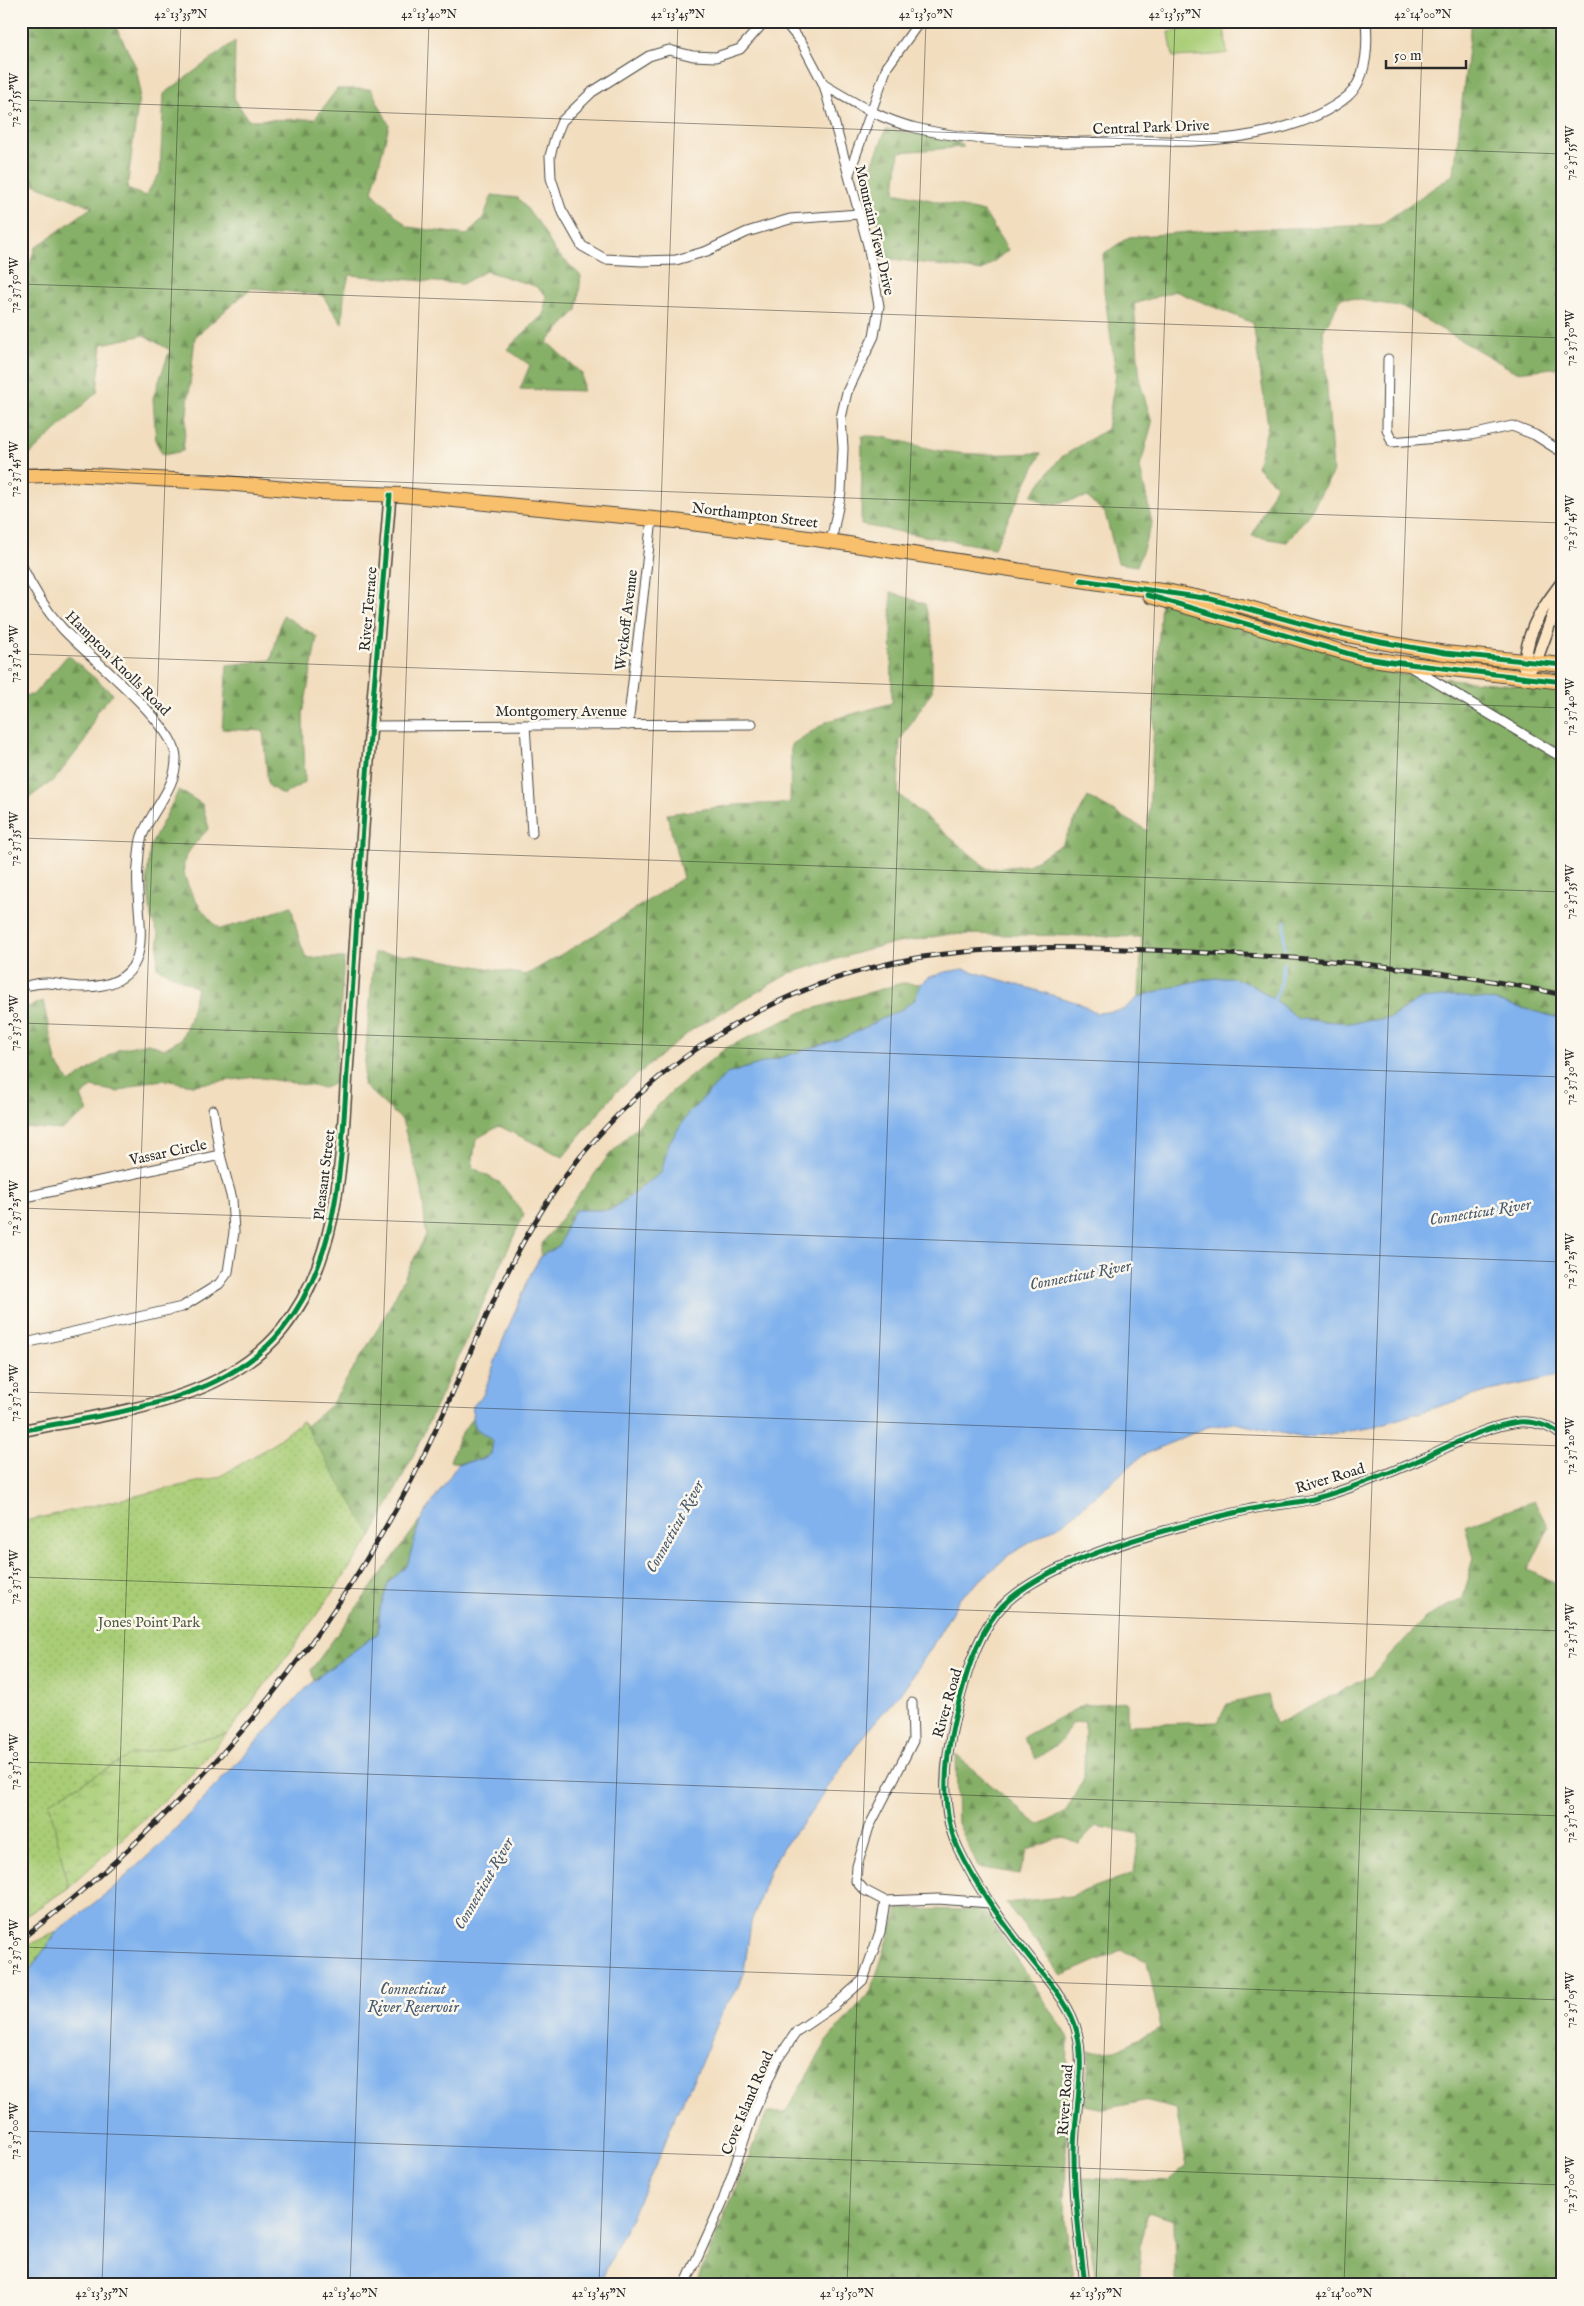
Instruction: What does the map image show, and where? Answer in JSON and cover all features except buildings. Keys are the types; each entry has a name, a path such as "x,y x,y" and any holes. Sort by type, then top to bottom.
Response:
{"main road":[{"name":"Northampton Street","path":"21,476 70,474 390,495 652,519 831,542 1113,585"},
{"path":"1113,585 1211,599 1328,631 1380,642 1445,652 1563,665"},
{"path":"1113,585 1338,651 1376,660 1563,682"}],"street":[{"path":"765,21 740,49 716,57 693,56 669,50 649,56 592,92 562,121 550,156 551,178 561,210 582,246 605,259 642,261 676,260 707,251 747,232 790,219 859,214"},
{"name":"Mountain View Drive","path":"784,21 802,43 824,85 870,253 879,306 874,336 847,392 841,418 843,448 841,492 831,542"},
{"path":"849,174 887,67 920,21"},
{"name":"Central Park Drive","path":"824,85 871,112 914,128 988,139 1070,143 1195,141 1248,134 1290,125 1326,111 1349,94 1362,72 1368,40 1366,21"},
{"path":"1388,360 1387,429 1392,442 1471,435 1512,426 1535,435 1560,449"},
{"name":"River Terrace","path":"371,726 390,495"},
{"name":"Wyckoff Avenue","path":"628,724 652,519"},
{"name":"Hampton Knolls Road","path":"21,564 36,597 52,617 161,726 176,754 175,773 142,837 137,882 141,920 140,949 133,969 111,984 85,987 44,982 30,985"},
{"path":"1530,661 1528,641 1539,612 1563,580"},
{"path":"1524,677 1563,588"},
{"path":"1405,664 1563,758"},
{"name":"Montgomery Avenue","path":"371,726 752,724"},
{"path":"526,725 532,833"},
{"name":"Pleasant Street","path":"21,1431 128,1410 182,1395 243,1366 281,1331 314,1280 327,1243 335,1199 341,1143 371,726"},
{"path":"213,1110 220,1155"},
{"name":"Vassar Circle","path":"21,1198 220,1155 232,1199 234,1232 228,1272 219,1284 182,1306 21,1344"},
{"name":"River Road","path":"1085,2285 1075,2176 1075,2140 1081,2059 1077,2029 1054,1986 973,1880 951,1834 945,1791 948,1748 961,1694 977,1648 997,1612 1022,1589 1055,1570 1113,1548 1184,1525 1251,1509 1312,1499 1355,1485 1420,1459 1484,1430 1523,1422 1544,1425 1563,1436"},
{"path":"912,1703 914,1741 869,1827 857,1866 856,1881 864,1890 885,1901 938,1899 990,1902"},
{"name":"Cove Island Road","path":"685,2285 723,2201 753,2114 777,2060 797,2031 834,2006 863,1980 880,1932 885,1901"}],"green space":[{"path":"26,21 113,21 136,67 140,89 127,189 145,196 160,173 164,94 235,41 234,98 248,120 315,119 337,89 371,89 389,125 372,192 408,227 467,235 483,219 492,195 518,198 538,222 555,251 581,276 577,310 547,342 582,374 583,391 520,389 530,365 507,349 544,314 546,295 535,286 486,271 462,284 349,275 344,296 342,324 322,295 251,288 195,337 183,451 163,455 156,442 153,398 170,350 144,335 102,344 97,392 27,457 27,384 21,329 21,290 35,248 92,207 21,179 21,26"},
{"path":"1471,21 1563,21 1563,367 1516,372 1403,307 1342,297 1323,331 1333,472 1311,511 1287,542 1252,536 1276,485 1257,467 1268,425 1253,323 1175,291 1134,304 1140,382 1152,423 1140,467 1152,523 1137,566 1118,563 1105,513 1087,497 1047,505 1031,495 1060,458 1107,429 1116,374 1104,291 1103,254 1129,237 1201,231 1380,225 1454,174"},
{"path":"1224,25 1227,53 1173,57 1169,32"},
{"path":"886,129 957,141 964,147 899,152 895,192 984,212 1008,250 982,271 885,258 868,176"},
{"path":"862,436 883,437 953,453 1041,453 994,548 861,525"},
{"path":"1162,581 1398,674 1555,689 1563,662 1563,1019 1491,1000 1405,1007 1390,1018 1350,1023 1298,1019 1274,999 1250,984 1229,977 1201,980 1139,997 1142,937 950,934 881,946 790,973 693,1029 616,1092 563,1157 499,1126 476,1139 472,1167 500,1183 524,1214 413,1456 372,1536 290,1652 227,1734 131,1755 49,1802 68,1888 21,1919 21,1668 269,1447 302,1421 306,1426 331,1405 382,1322 426,1235 422,1190 402,1120 363,1085 374,953 413,955 526,975 593,936 683,878 667,814 735,805 790,803 791,745 828,721 892,703 891,592 925,604 932,635 932,691 900,740 898,794 988,869 1029,865 1062,844 1088,797 1148,831"},
{"path":"283,615 317,637 303,714 305,782 283,795 268,785 263,731 222,729 227,665 271,660"},
{"path":"68,655 113,694 97,711 85,741 55,779 26,800 21,790 21,696 33,695"},
{"path":"179,790 202,804 209,828 189,852 185,859 184,868 189,887 207,916 220,929 253,920 291,906 306,958 344,958 335,1083 324,1088 256,1077 192,1085 165,1080 145,1082 118,1092 92,1087 81,1097 88,1111 61,1130 21,1127 21,1001 29,1007 43,1001 56,1062 70,1083 119,1049 148,1043 164,1049 181,1039 189,1021 197,988 157,967 159,935 151,918 147,877 150,847"},
{"path":"902,983 921,984 914,1000 902,1009 844,1038 727,1074 669,1143 661,1173 611,1210 575,1210 566,1227 560,1245 541,1256 541,1245 609,1155 671,1092 726,1048 802,1012"},
{"path":"472,1418 476,1428 493,1441 491,1454 471,1462 460,1463 450,1461 459,1437"},
{"name":"Jones Point Park","path":"302,1421 372,1536 290,1652 227,1734 131,1755 49,1802 68,1888 21,1919 21,1522 219,1477 269,1447"},
{"path":"1534,1501 1549,1527 1528,1570 1554,1583 1563,1583 1563,2285 1179,2285 1175,2280 1174,2220 1148,2212 1139,2247 1141,2285 1097,2285 1084,2206 1083,2178 1168,2182 1187,2166 1176,2109 1144,2101 1104,2109 1085,2105 1089,2052 1116,2050 1161,2028 1147,1961 1121,1950 1062,1976 1006,1903 1070,1896 1134,1873 1139,1834 1096,1826 1079,1844 1062,1837 1028,1850 1019,1874 978,1867 958,1823 956,1755 1038,1825 1065,1813 1084,1778 1085,1721 1072,1723 1061,1741 1036,1759 1023,1737 1083,1705 1127,1702 1127,1725 1218,1722 1227,1704 1268,1695 1275,1725 1371,1676 1425,1618 1463,1598 1474,1558 1465,1526"},
{"path":"420,1521 407,1566 389,1582 380,1608 378,1633 314,1680 311,1670"},
{"path":"227,1734 182,1784 68,1888 49,1802 131,1755"},
{"path":"898,1909 984,1910 1068,2036 1065,2220 1074,2285 696,2284 767,2113 785,2113 829,2038 871,1991"},
{"path":"57,1932 21,1982 21,1948"}],"water":[{"name":"Connecticut River Reservoir","path":"964,969 1079,1003 1097,1013 1123,1010 1139,997 1165,989 1201,980 1229,977 1250,984 1274,999 1298,1019 1350,1023 1390,1018 1421,999 1455,996 1491,1000 1563,1019 1563,1375 1489,1391 1369,1428 1304,1438 1235,1423 1207,1427 1143,1455 1062,1524 1009,1555 960,1598 907,1685 863,1736 807,1818 784,1845 770,1870 751,1923 744,1971 738,1987 723,2010 698,2070 676,2114 659,2158 599,2285 21,2285 21,1982 57,1932 112,1889 165,1840 314,1680 378,1633 380,1608 389,1582 407,1566 420,1521 458,1464 484,1459 491,1454 493,1441 476,1428 472,1418 473,1406 483,1395 501,1345 531,1273 541,1256 560,1245 566,1227 575,1210 611,1210 661,1173 669,1143 688,1114 727,1074 844,1038 902,1009 914,1000 921,984 930,977"}],"waterway":[{"path":"1284,949 1285,921"},
{"path":"1274,1001 1282,980 1283,963"}],"railway":[{"path":"21,1939 80,1892 136,1843 189,1790 239,1734 286,1676 330,1615 371,1552 408,1487 426,1452 507,1272 546,1204 580,1158 618,1115 660,1077 706,1043 754,1014 806,990 860,971 916,958 989,950 1100,948 1299,958 1387,966 1475,978 1563,995"}],"cycle path":[{"path":"21,1431 162,1401 196,1390 228,1375 257,1355 282,1330 302,1301 317,1269 328,1235 340,1165 365,799 390,495"},
{"path":"1081,580 1211,599 1329,631 1381,642 1445,653 1563,665"},
{"path":"1147,595 1360,657 1563,682"},
{"path":"1085,2285 1074,2169 1074,2137 1080,2076 1077,2032 1063,2001 989,1902 973,1876 958,1848 948,1817 946,1783 951,1733 966,1676 976,1649 989,1623 997,1612 1017,1593 1045,1576 1078,1560 1113,1547 1186,1525 1255,1508 1305,1501 1356,1486 1483,1431 1507,1424 1519,1422 1537,1424 1548,1427 1563,1436"}],"water label":[{"name":"Connecticut River","path":"1480,1211"},
{"name":"Connecticut River","path":"1080,1274"},
{"name":"Connecticut River","path":"674,1526"},
{"name":"Connecticut River","path":"483,1883"}]}
